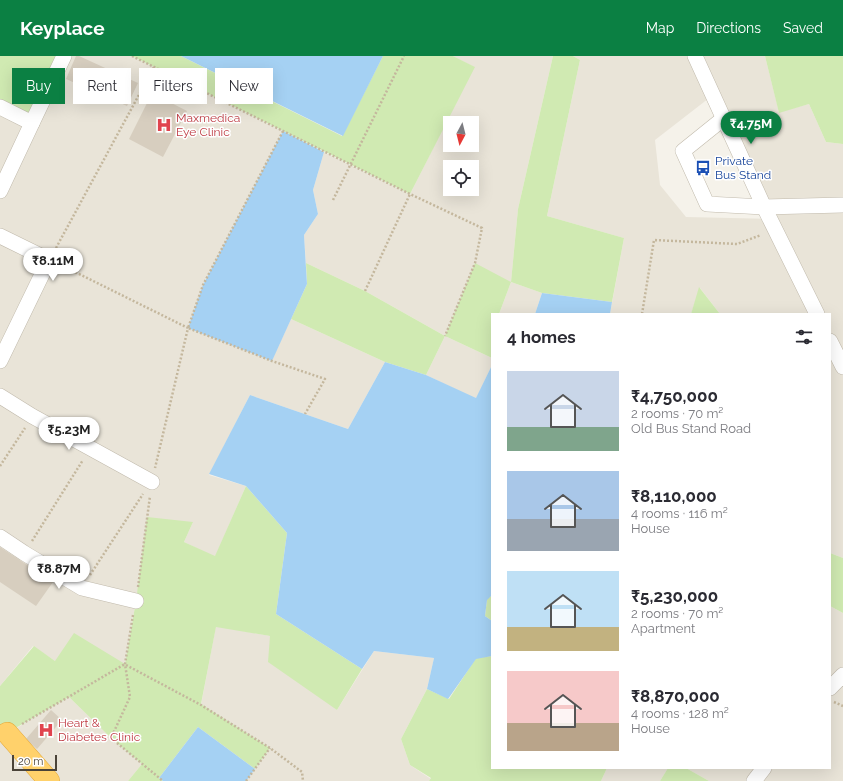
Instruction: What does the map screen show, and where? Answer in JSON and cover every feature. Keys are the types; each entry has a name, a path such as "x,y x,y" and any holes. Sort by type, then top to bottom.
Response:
{"highway":[{"path":"7,733 49,781"}],"street":[{"path":"0,191 64,56"},
{"path":"695,56 764,207 816,313"},
{"path":"0,107 32,123"},
{"path":"724,118 683,151 707,204 764,207 843,205"},
{"path":"0,236 49,260 0,361"},
{"path":"831,343 843,367"},
{"path":"0,396 32,416 152,482"},
{"path":"0,537 82,588 136,601"},
{"path":"831,687 843,675"},
{"path":"754,781 763,769"}],"path":[{"path":"132,56 350,165 482,228 475,263 445,336"},
{"path":"333,200 404,56"},
{"path":"154,67 49,260 188,328 272,361 325,379 305,414"},
{"path":"147,517 152,482 188,328 203,285 283,132"},
{"path":"365,292 410,194"},
{"path":"642,313 654,240 737,244 775,230"},
{"path":"0,466 32,416"},
{"path":"24,553 90,448"},
{"path":"82,588 152,482"},
{"path":"7,733 125,664"},
{"path":"125,664 201,704 270,748 302,772 303,781"},
{"path":"125,664 130,697 111,738 163,781"},
{"path":"831,700 843,706"},
{"path":"246,781 270,748"}],"shaded area":[{"path":"64,56 132,56 156,68 139,68 139,104 207,104 207,93 215,97 215,104 229,104 283,131 203,285 272,360 291,319 385,362 348,429 250,395 209,475 246,486 215,557 184,542 193,522 136,601 125,664 55,661 33,646 0,686 0,107 12,97 12,104 65,104 65,68 49,68"},
{"path":"453,56 553,56 518,209 511,282 445,336 365,291 306,263 304,235 318,214 313,190 324,152 410,194 443,129 443,152 479,152 479,116 449,116 474,67"},
{"path":"573,56 765,56 779,112 809,104 826,142 843,144 843,558 831,553 831,313 719,313 700,288 691,313 610,313 624,238 547,216 580,60","holes":["713,95 770,219 686,217 660,185 655,140"]},
{"path":"511,282 542,293 535,313 499,313"},
{"path":"445,336 491,358 491,367 476,399 426,375"},
{"path":"831,607 843,613 843,781 709,781 688,769 831,769"},
{"path":"216,626 270,636 337,710 374,651 434,658 427,689 401,739 410,765 431,779 429,781 246,781 270,748 201,705"},
{"path":"69,697 111,738 142,764 128,781 0,781 0,727 8,733"},
{"path":"607,769 667,769 660,781 601,781"}],"green space":[{"path":"0,56 64,56 58,68 12,68 12,104 41,104 32,123 0,107"},
{"path":"132,56 181,56 205,68 156,68"},
{"path":"383,56 453,56 475,67 450,116 443,116 443,130 410,194 229,104 273,104 273,102 342,136"},
{"path":"553,56 573,56 580,60 547,216 624,238 612,302 542,293 511,282 518,209"},
{"path":"765,56 843,56 843,144 826,142 809,104 779,113"},
{"path":"207,69 215,73 215,97 207,93"},
{"path":"306,263 365,291 445,336 426,375 385,362 291,319 307,284"},
{"path":"475,263 511,282 499,313 491,313 491,358 445,336"},
{"path":"699,287 719,313 691,313"},
{"path":"246,486 287,533 276,614 362,669 337,710 268,662 270,636 216,627 201,704 270,748 255,769 198,727 159,778 163,781 128,781 142,764 111,738 69,697 7,733 0,727 0,686 34,646 55,661 74,633 125,664 136,601 147,517 193,522 184,542 215,556"},
{"path":"831,553 843,558 843,613 831,607"},
{"path":"491,596 491,620 485,616 487,599"},
{"path":"491,656 491,769 607,769 601,781 429,781 431,778 410,765 401,739 427,689 449,699 476,658"},
{"path":"667,769 688,769 709,781 660,781"}],"water":[{"path":"181,56 383,56 343,136 273,101 273,68 215,68 215,73"},
{"path":"283,131 324,152 313,190 318,214 304,235 307,284 272,361 188,328 203,285"},
{"path":"542,293 612,302 610,313 535,313"},
{"path":"385,362 426,375 476,398 491,367 491,596 487,600 485,616 491,620 491,656 476,659 448,699 427,689 434,658 374,651 362,669 276,614 287,533 246,486 209,474 250,395 348,429"},
{"path":"198,727 255,769 246,781 163,781 159,778"}],"building":[{"path":"76,56 105,68 73,68 73,82 66,79"},
{"path":"131,80 138,83 131,98"},
{"path":"146,104 173,104 187,111 163,157 129,139"},
{"path":"0,547 53,582 36,606 0,582"},
{"path":"51,710 62,720 37,749 26,739"}],"place":[{"name":"Maxmedica Eye Clinic","path":"164,125"},
{"name":"Private Bus Stand","path":"703,168"},
{"name":"Heart & Diabetes Clinic","path":"46,730"}]}
